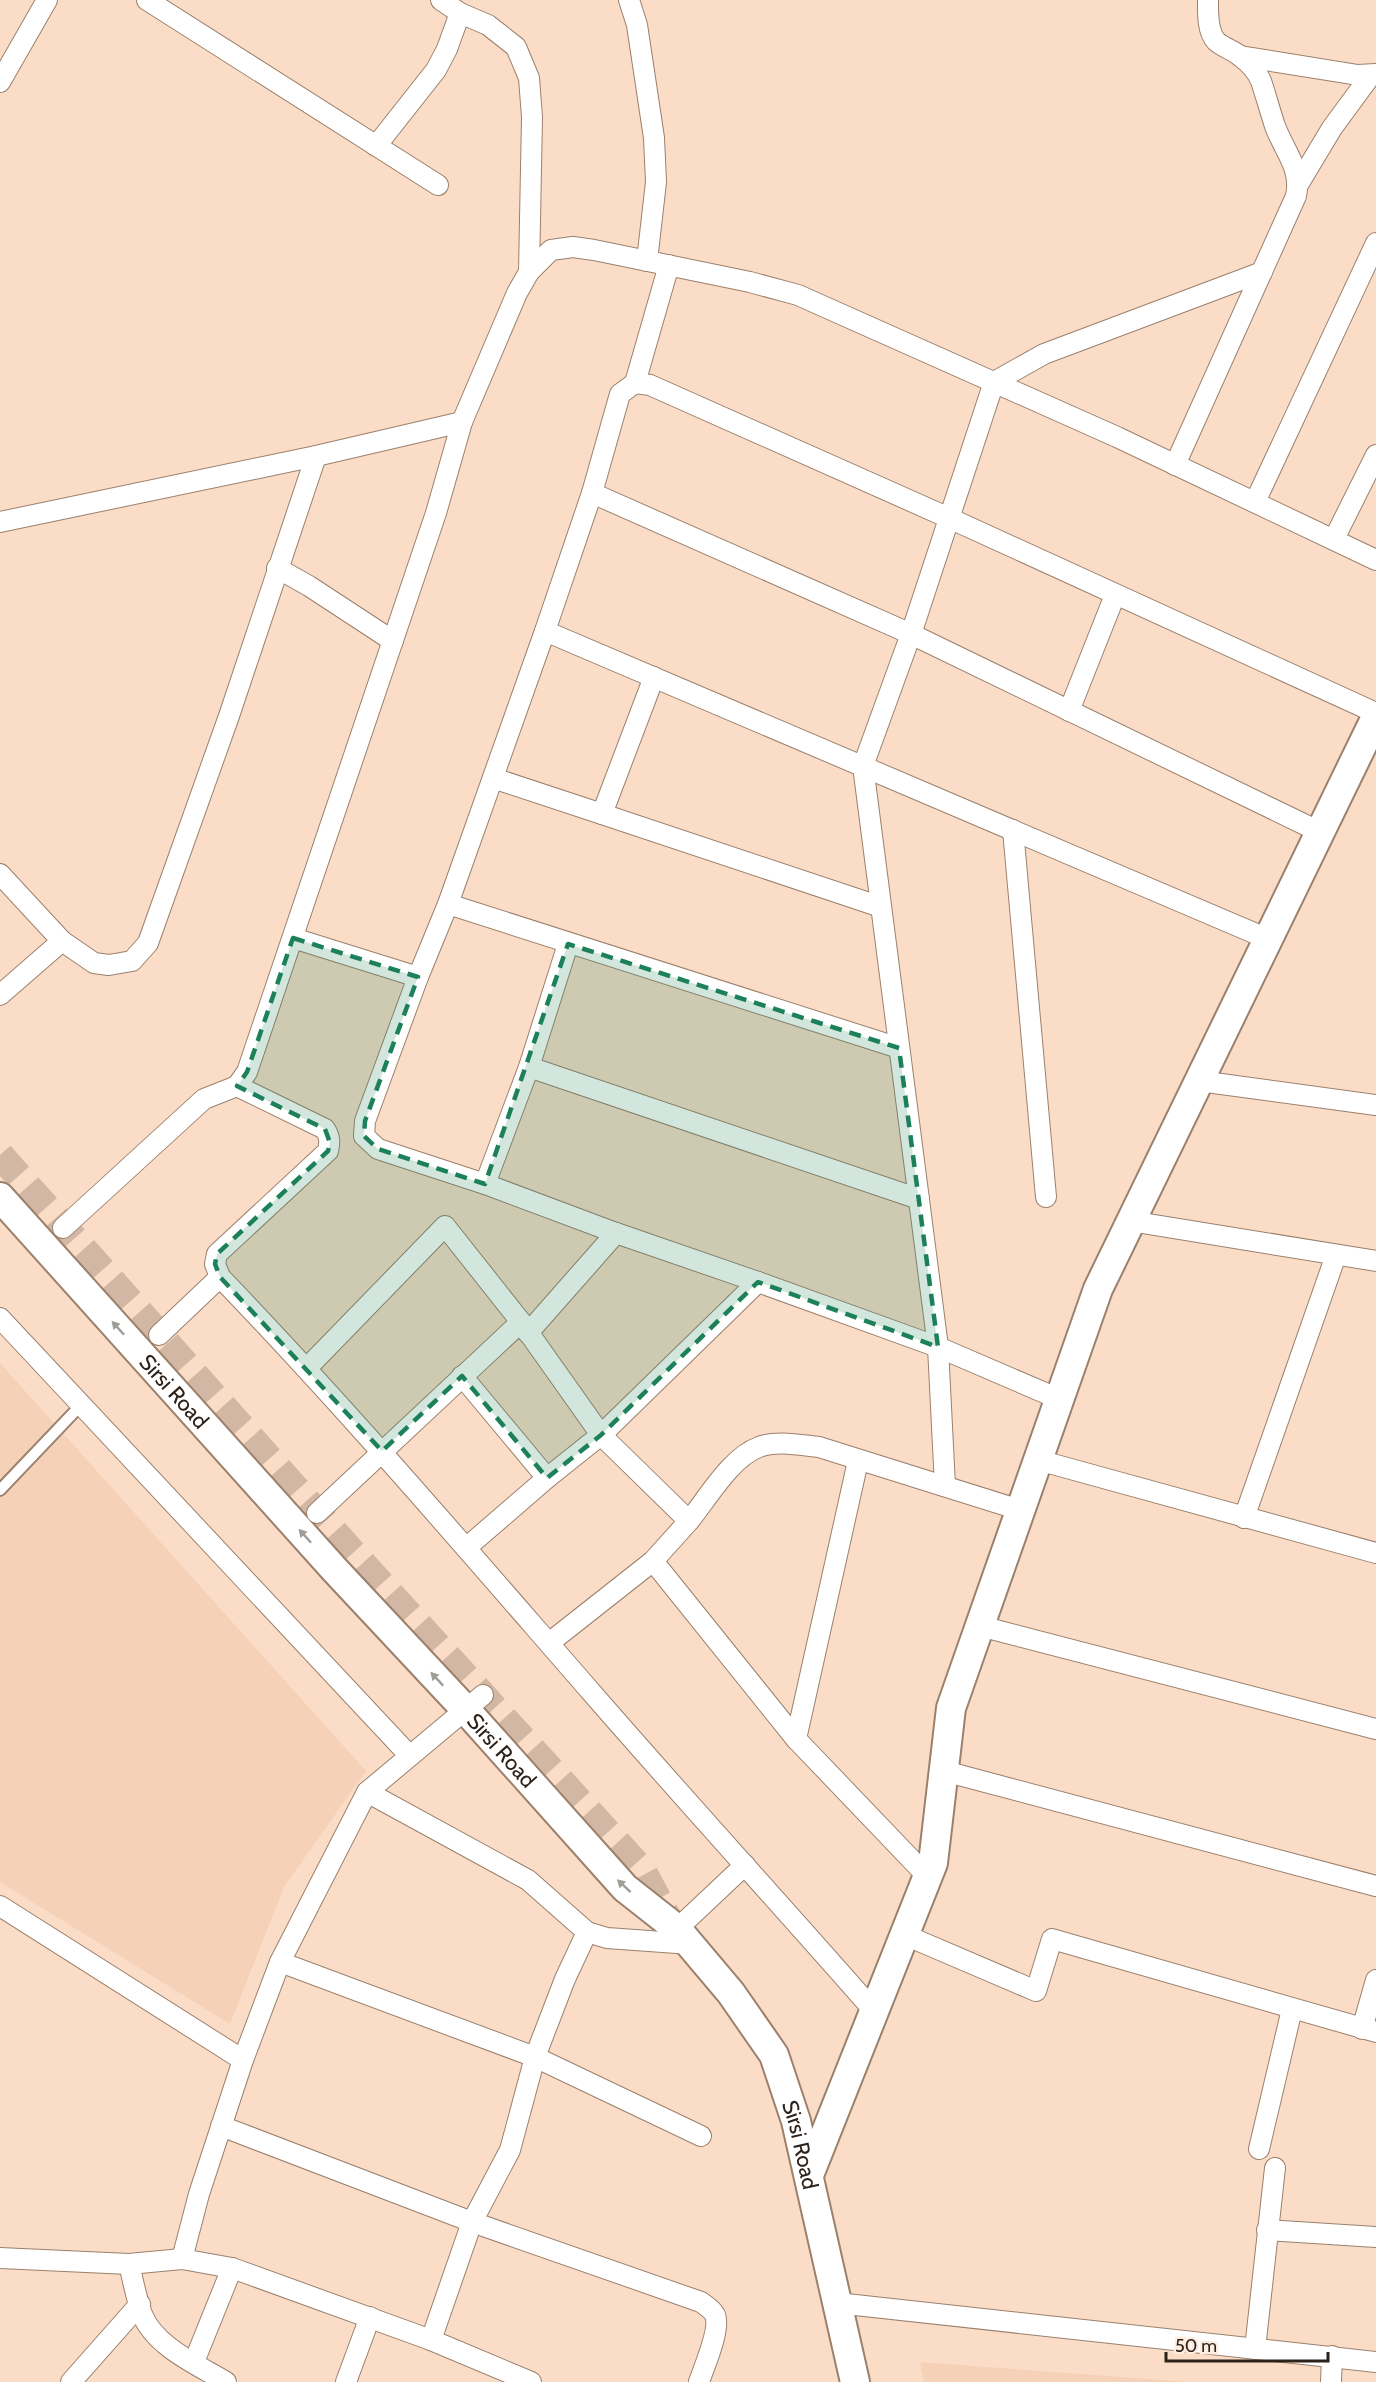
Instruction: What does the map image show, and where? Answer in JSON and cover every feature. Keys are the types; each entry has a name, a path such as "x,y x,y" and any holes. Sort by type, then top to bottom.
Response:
{"street":[{"path":"0,82 47,0"},
{"path":"147,0 438,184"},
{"path":"441,0 460,13 488,26 516,47 529,78 532,117 529,272"},
{"path":"629,0 638,26 654,138 656,182 647,261"},
{"path":"1208,0 1208,16 1216,42 1240,56 1262,81 1276,127 1299,183"},
{"path":"376,146 436,70 447,49 460,13"},
{"path":"1240,56 1358,75 1374,75"},
{"path":"1175,465 1296,196 1299,183 1332,128 1374,75"},
{"path":"1255,502 1376,243"},
{"path":"63,1228 204,1099 237,1086 247,1072 436,513 462,422 517,293 529,272 551,250 573,247 750,282 798,296 994,382 1376,560"},
{"path":"669,265 635,382 620,394 592,493 545,631 448,904 418,977 365,1122 364,1136 378,1149 485,1184 938,1347 1059,1399"},
{"path":"945,1486 938,1347 863,766 911,634 994,382 1044,354 1262,272"},
{"path":"635,382 650,385 949,518 1376,715 1098,1289 951,1708 933,1863 809,2175"},
{"path":"0,522 316,456 462,422"},
{"path":"1334,539 1376,455"},
{"path":"0,874 63,941 93,963 109,965 132,961 148,943 229,716 316,456"},
{"path":"592,493 911,634 1320,832"},
{"path":"277,568 309,585 393,641"},
{"path":"1069,711 1115,596"},
{"path":"545,631 1268,939"},
{"path":"602,814 654,677"},
{"path":"492,778 881,907"},
{"path":"1013,830 1046,1197"},
{"path":"448,904 900,1048"},
{"path":"293,938 418,977"},
{"path":"0,995 63,941"},
{"path":"485,1184 529,1067 568,944"},
{"path":"529,1067 919,1199"},
{"path":"1199,1081 1376,1105"},
{"path":"237,1086 325,1129 330,1136 330,1143 328,1151 217,1254 215,1264 220,1277 382,1451 874,2011"},
{"name":"Sirsi Road","path":"0,1197 334,1570 474,1702 625,1888 679,1932 731,1993 774,2055 796,2121 855,2382"},
{"path":"1130,1221 1376,1261"},
{"path":"307,1368 446,1226 524,1328 601,1435 689,1521"},
{"path":"317,1513 462,1376 524,1328 616,1233"},
{"path":"1244,1518 1336,1255"},
{"path":"159,1335 220,1277"},
{"path":"466,1548 601,1435 758,1282"},
{"path":"0,1318 409,1755"},
{"path":"462,1376 547,1478"},
{"path":"549,1643 653,1561 739,1459 759,1447 790,1444 819,1447 1020,1510"},
{"path":"1038,1460 1244,1518 1376,1552"},
{"path":"796,1739 858,1461"},
{"path":"653,1561 796,1739 928,1877"},
{"path":"980,1626 1376,1729"},
{"path":"182,2259 199,2194 221,2126 280,1962 367,1792 474,1702"},
{"path":"944,1771 1376,1886"},
{"path":"367,1792 528,1880 587,1932 607,1938 679,1932 745,1865"},
{"path":"0,1906 243,2060"},
{"path":"431,2340 472,2222 510,2150 535,2057 587,1932"},
{"path":"905,1935 1035,1991 1052,1939 1369,2031 1376,1980"},
{"path":"280,1962 535,2057 701,2136"},
{"path":"1259,2149 1292,2009"},
{"path":"221,2126 472,2222 701,2302 716,2317 716,2328 699,2382"},
{"path":"1255,2349 1275,2169"},
{"path":"1267,2230 1376,2237"},
{"path":"0,2258 129,2264 182,2259 232,2268 431,2340 531,2382"},
{"path":"129,2264 143,2316 154,2333 226,2382"},
{"path":"194,2362 232,2268"},
{"path":"837,2303 1376,2362"},
{"path":"71,2382 140,2304"},
{"path":"346,2382 370,2317"},
{"path":"1331,2382 1332,2356"}],"lane":[{"path":"0,1490 80,1406"}],"highlighted area":[{"path":"293,938 418,977 365,1121 364,1136 378,1149 485,1184 568,944 899,1048 938,1347 758,1282 601,1435 547,1478 462,1376 382,1451 220,1277 215,1264 217,1254 328,1151 330,1143 325,1129 237,1086 247,1072"}],"shaded area":[{"path":"0,1363 366,1771 284,1887 230,2024 0,1882"},
{"path":"920,2362 1189,2382 924,2382"}],"tunnel":[{"path":"0,1155 352,1552 642,1870 670,1922"}]}
